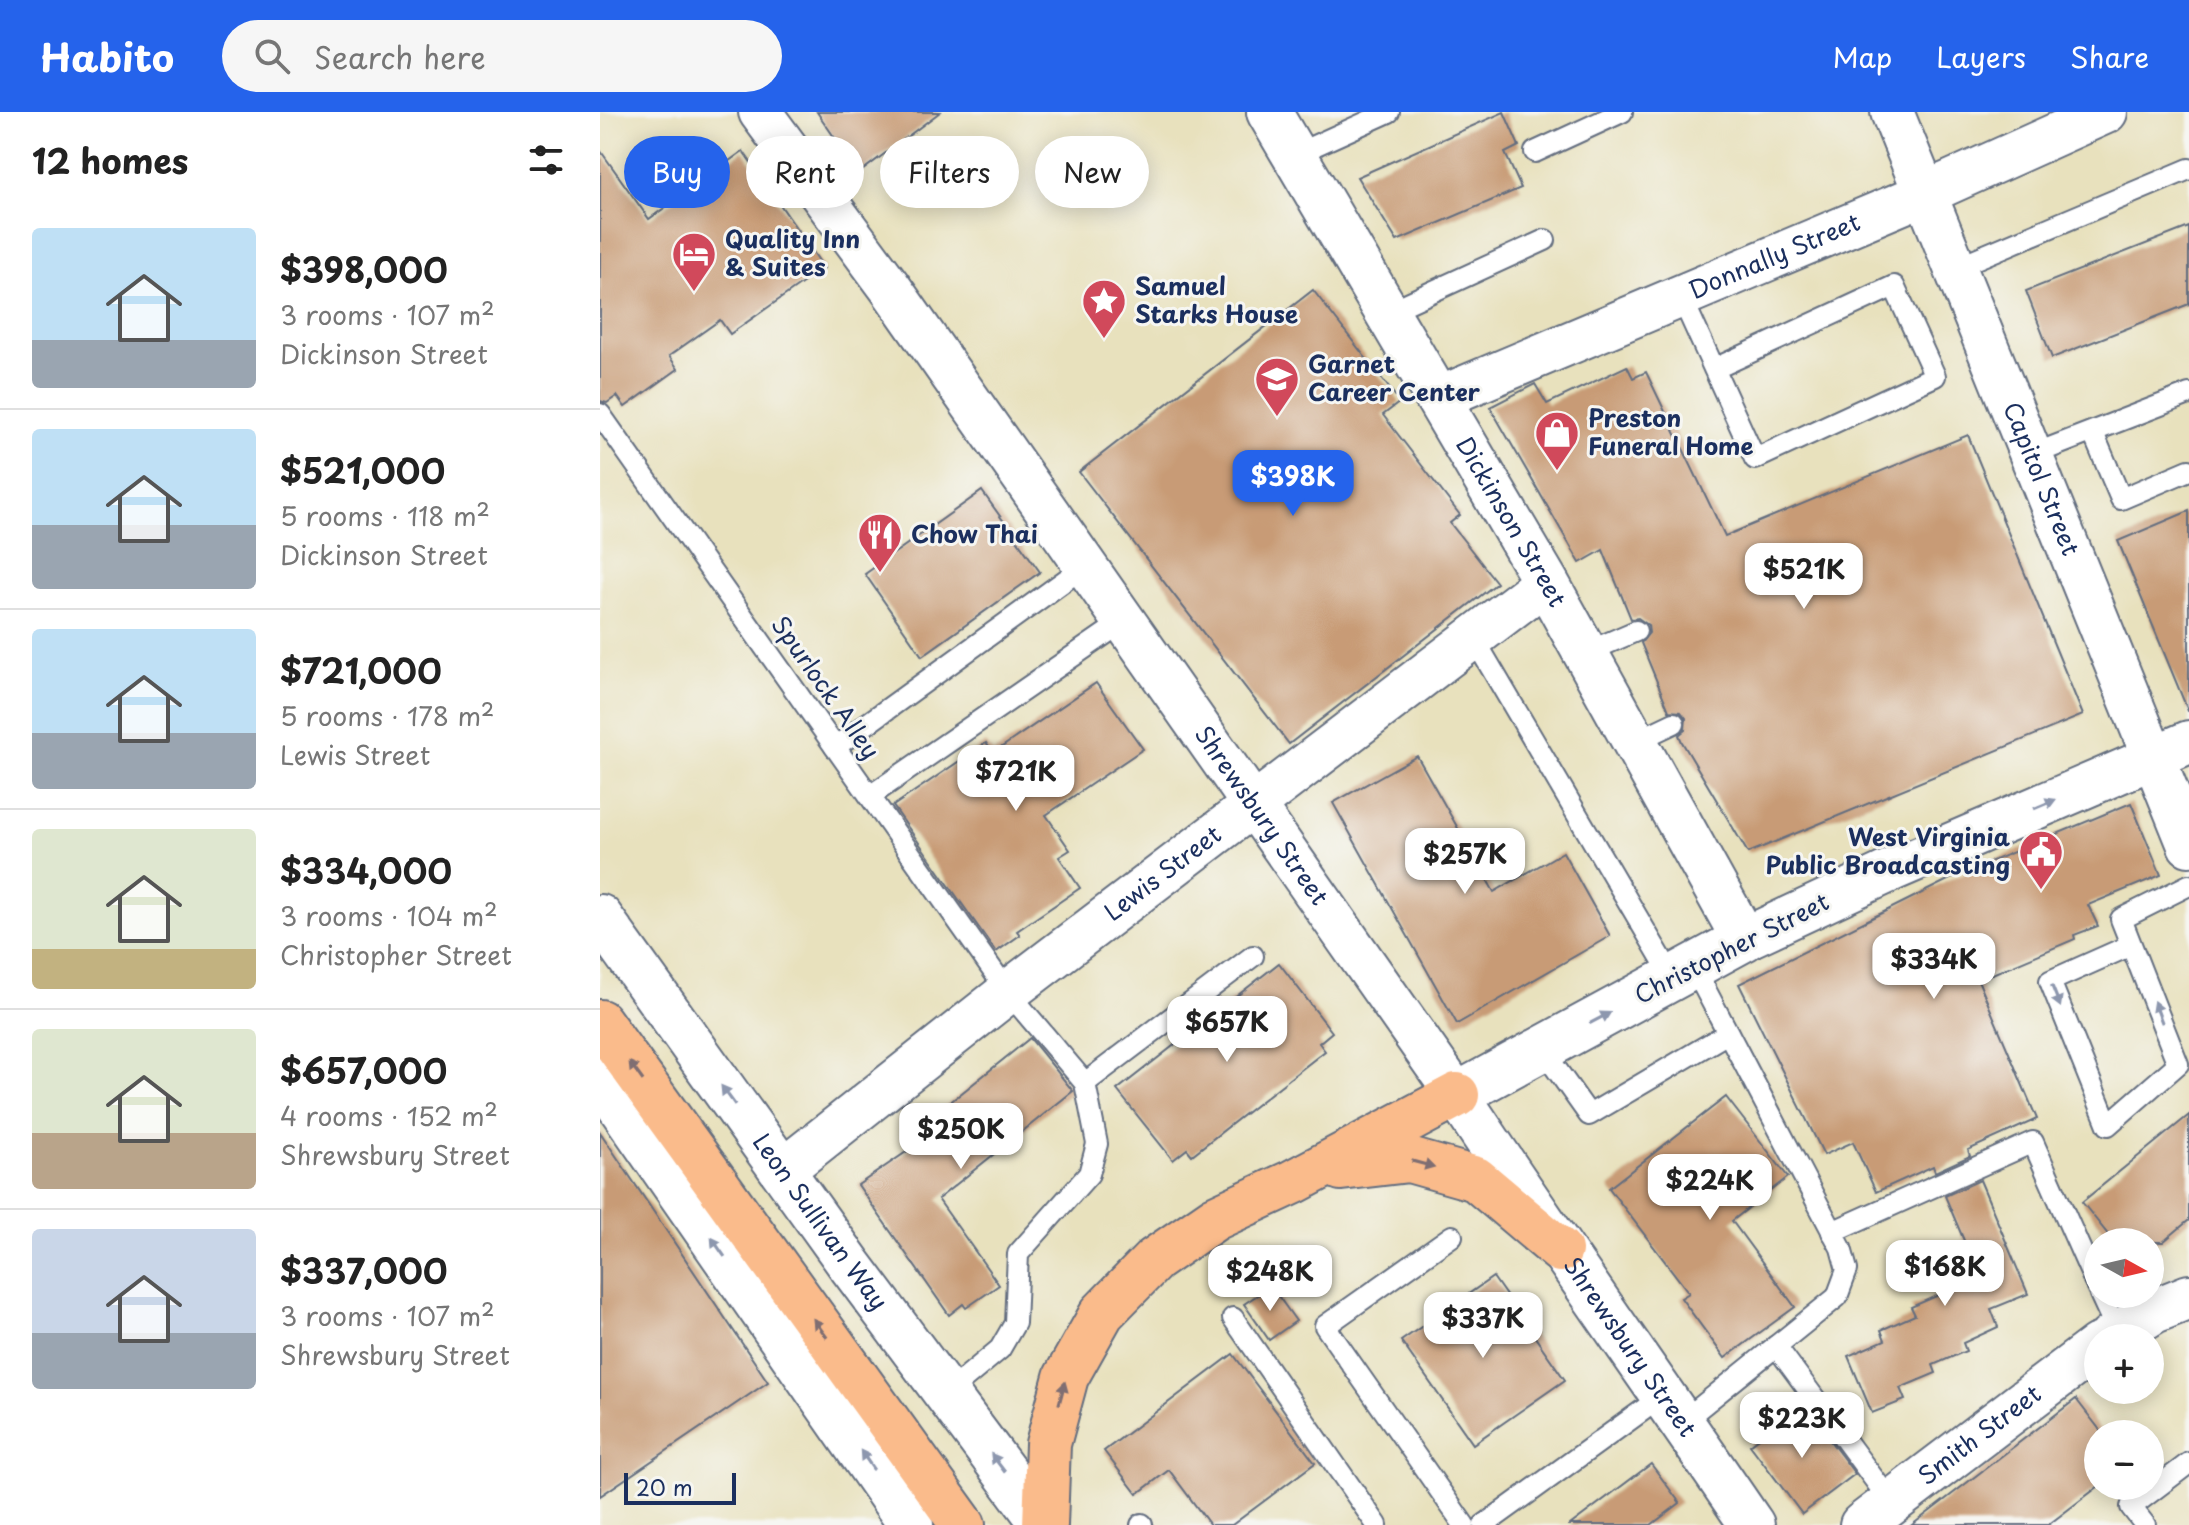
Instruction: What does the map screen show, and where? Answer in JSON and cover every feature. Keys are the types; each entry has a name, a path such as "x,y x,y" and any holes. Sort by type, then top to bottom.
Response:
{"highway":[{"path":"600,1022 963,1525"},
{"path":"1045,1525 1048,1444 1066,1377 1102,1313 1154,1260 1215,1218 1293,1182 1457,1095"},
{"path":"1293,1182 1340,1168 1409,1160 1476,1179 1560,1250"}],"street":[{"name":"Shrewsbury Street","path":"760,112 889,286 1457,1095 1560,1250 1752,1525"},
{"name":"Dickinson Street","path":"1269,112 1546,582 1744,939"},
{"name":"Capitol Street","path":"1892,112 2029,456 2172,749 2189,845"},
{"name":"Donnally Street","path":"1439,398 1926,193 2106,112"},
{"name":"Lewis Street","path":"783,1170 1008,992 1546,582"},
{"name":"Christopher Street","path":"1457,1095 1744,939 1894,869 2172,749"},
{"name":"Leon Sullivan Way","path":"600,917 946,1394 1045,1525"},
{"path":"600,1078 911,1525"},
{"name":"Smith Street","path":"2133,1324 2154,1311 2189,1297"},
{"name":"Smith Street","path":"1876,1514 2084,1358"}],"lane":[{"path":"1294,155 1389,112"},
{"path":"1535,152 1622,112"},
{"path":"1954,268 2189,169"},
{"path":"1388,312 1545,240"},
{"path":"1681,296 1714,369 1755,459 1935,376 1894,286 1714,369"},
{"path":"2029,456 2189,394"},
{"name":"Spurlock Alley","path":"600,414 1008,992 1085,1083"},
{"path":"2093,433 2121,499 2189,470"},
{"path":"835,747 1085,566"},
{"path":"870,796 1124,621"},
{"path":"1585,653 1636,631"},
{"path":"1473,637 1683,972 1728,1033 1832,1232 1847,1270 1846,1281 1837,1297 1776,1346 1484,1525"},
{"path":"1634,742 1674,723"},
{"path":"2131,945 2050,981 2108,1125 2178,1064 2121,919 2189,885"},
{"path":"946,1394 1000,1349 1015,1323 1018,1254 1089,1174 1097,1144 1085,1083 1253,956"},
{"path":"1542,1049 1589,1115 1728,1033"},
{"path":"1832,1232 2033,1142 2084,1258"},
{"path":"1452,1236 1325,1326 1464,1525"},
{"path":"1233,1318 1377,1525"},
{"path":"1776,1346 1876,1514"},
{"path":"2145,1525 2131,1507 2189,1463"}],"building":[{"path":"817,112 940,112 908,136 880,136 880,157 864,169 864,136 834,136"},
{"path":"1504,112 1519,146 1505,153 1521,188 1397,241 1357,177"},
{"name":"Quality Inn & Suites","path":"600,150 624,184 624,208 641,208 649,219 664,208 730,208 730,160 743,151 746,155 746,208 782,208 824,268 730,334 720,320 669,356 678,369 625,407 617,396 607,403 600,401"},
{"path":"2189,227 2189,304 2052,358 2026,291"},
{"path":"1313,290 1400,402 1383,415 1460,515 1450,523 1497,583 1289,744 1079,472"},
{"path":"1627,366 1633,378 1646,372 1725,536 1968,435 2083,715 1748,853 1682,742 1679,735 1685,730 1686,718 1681,712 1669,711 1641,643 1649,633 1648,625 1638,618 1631,619 1603,550 1580,563 1490,407 1535,384 1547,404"},
{"path":"982,491 1040,572 922,656 865,574"},
{"path":"2189,511 2189,711 2188,711 2118,541"},
{"path":"1096,683 1143,749 1046,815 1070,850 1059,857 1080,888 1017,931 1020,935 996,952 893,806 986,743 993,753"},
{"path":"1417,756 1494,892 1563,852 1610,936 1457,1024 1333,803"},
{"path":"2131,803 2161,875 2088,905 2098,926 2074,935 2075,939 1978,980 2037,1119 1968,1150 1970,1156 1935,1172 1933,1166 1876,1192 1853,1142 1824,1155 1739,984 1954,877"},
{"path":"1279,963 1332,1032 1319,1043 1325,1051 1192,1155 1187,1149 1173,1160 1117,1090"},
{"path":"1030,1038 1073,1091 938,1199 999,1285 966,1308 963,1304 949,1315 858,1185 947,1124 938,1112"},
{"path":"1726,1097 1788,1177 1732,1221 1795,1307 1725,1358 1681,1298 1689,1293 1609,1188"},
{"path":"2189,1115 2189,1220 2164,1241 2164,1228 2103,1228 2082,1202"},
{"path":"600,1132 768,1382 600,1496"},
{"path":"1980,1180 2028,1294 1991,1309 1998,1327 1963,1343 1966,1351 1933,1365 1936,1373 1900,1388 1905,1400 1872,1413 1848,1356 1885,1340 1881,1330 1915,1315 1911,1307 1946,1292 1940,1278 1974,1264 1945,1196"},
{"path":"1493,1277 1565,1380 1473,1444 1401,1341"},
{"path":"1271,1286 1296,1321 1269,1340 1244,1304"},
{"path":"1233,1354 1315,1463 1232,1525 1210,1525 1169,1470 1137,1494 1104,1451"},
{"path":"2076,1399 2092,1420 2084,1420 2084,1497 2048,1525 1912,1525"},
{"path":"1803,1405 1855,1474 1802,1514 1750,1445"},
{"path":"1651,1464 1680,1503 1651,1525 1570,1525"}],"place":[{"name":"Quality Inn & Suites","path":"694,293"},
{"name":"Samuel Starks House","path":"1104,340"},
{"name":"Garnet Career Center","path":"1277,418"},
{"name":"Preston Funeral Home","path":"1557,472"},
{"name":"Chow Thai","path":"880,574"},
{"name":"West Virginia Public Broadcasting","path":"2041,891"}]}
